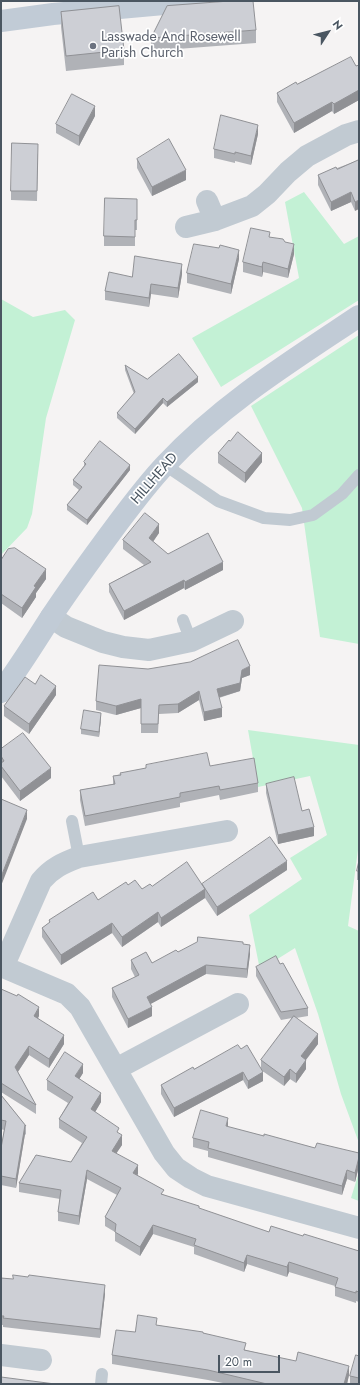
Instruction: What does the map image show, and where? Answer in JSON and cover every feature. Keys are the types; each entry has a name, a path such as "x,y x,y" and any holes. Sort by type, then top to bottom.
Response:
{"main road":[{"path":"1,21 53,14 197,1"},
{"name":"HILLHEAD","path":"1,692 18,669 86,565 165,465 225,408 260,382 359,316"}],"street":[{"path":"186,227 211,211 252,206 267,194 288,172 307,156 346,135 359,131"},
{"path":"51,617 66,627 103,642 123,647 149,650 191,641 233,621"},
{"path":"227,831 79,857 62,863 49,872 41,881 2,966 67,994 80,1007 164,1153 176,1168 207,1186 359,1228"},
{"path":"116,1070 228,1016"},
{"path":"1,1355 41,1360"}],"lane":[{"path":"165,465 218,501 264,518 290,520 313,515 342,494 359,475"},
{"path":"183,620 191,641"},
{"path":"72,821 79,857"}],"green space":[{"path":"304,192 344,244 359,236 359,300 221,387 192,338 299,278 285,202"},
{"path":"1,299 33,317 65,310 75,320 46,418 32,514 27,528 1,555"},
{"path":"359,335 359,644 320,637 302,508 251,406"},
{"path":"248,730 359,745 359,842 348,926 359,931 359,1143 341,1094 318,1014 295,948 260,970 249,915 302,879 290,858 327,835 310,776 258,787"},
{"path":"359,1172 359,1201 351,1198"}],"building":[{"path":"230,1 253,1 256,30 151,38 167,6"},
{"name":"Lasswade And Rosewell Parish Church","path":"119,6 124,50 66,56 61,12"},
{"path":"351,57 356,66 359,65 359,90 334,104 332,102 294,123 277,93 296,82 297,84"},
{"path":"72,94 95,106 79,136 56,124"},
{"path":"221,115 258,125 251,156 214,149"},
{"path":"169,139 186,170 152,187 137,159"},
{"path":"12,143 38,144 37,191 11,191"},
{"path":"359,160 359,200 355,202 351,192 331,202 318,175 336,167 337,169"},
{"path":"105,198 137,199 135,237 104,236"},
{"path":"251,228 270,232 269,237 283,239 285,242 294,244 288,269 263,262 262,267 243,262"},
{"path":"194,244 219,248 220,245 239,250 231,284 187,273"},
{"path":"135,256 182,264 178,288 151,284 149,298 105,291 109,272 132,277"},
{"path":"179,354 198,377 167,402 163,398 135,429 117,413 135,392 125,365 147,379"},
{"path":"238,432 262,453 245,473 218,453"},
{"path":"100,441 130,465 87,520 67,505 82,487 73,480 86,464 84,462"},
{"path":"145,513 159,524 149,538 168,554 208,533 223,562 124,611 109,584 151,562 123,540"},
{"path":"15,548 46,569 34,586 36,587 22,608 1,594 1,560 8,549"},
{"path":"238,640 250,666 242,670 240,683 217,689 222,708 204,712 199,691 178,704 159,705 158,724 141,724 141,699 116,706 96,701 99,665 148,669 190,662"},
{"path":"41,675 56,686 29,724 4,706 25,677 35,684"},
{"path":"84,710 101,713 99,732 81,729"},
{"path":"23,733 51,768 20,791 1,766 1,763 4,761 1,756 1,749"},
{"path":"207,753 210,766 254,758 258,783 220,790 219,786 180,793 180,797 85,816 80,790 115,784 113,776 121,775 120,773 146,768 146,765"},
{"path":"294,777 302,811 309,809 314,827 278,835 266,784"},
{"path":"1,799 27,810 1,877"},
{"path":"270,837 287,861 217,907 202,884"},
{"path":"187,862 205,889 161,918 158,912 122,937 112,923 61,955 42,928 50,922 49,920 93,892 98,900 126,882 128,885 135,880 142,889 150,884 152,886"},
{"path":"198,937 243,942 243,944 250,945 247,969 206,965 147,997 152,1007 128,1019 112,988 139,975 131,960 146,952 152,963 176,950 178,952 197,942"},
{"path":"276,956 280,964 283,963 308,1008 281,1012 256,967"},
{"path":"1,989 17,996 18,994 39,1007 34,1016 64,1035 49,1059 29,1046 15,1067 36,1105 1,1083"},
{"path":"294,1016 318,1034 301,1056 306,1060 296,1074 290,1069 284,1077 261,1060"},
{"path":"238,1045 241,1049 247,1045 263,1072 248,1081 243,1072 174,1108 161,1085 193,1067 194,1069"},
{"path":"65,1052 83,1064 75,1076 101,1093 91,1109 119,1128 117,1132 122,1135 112,1151 138,1165 133,1173 164,1190 161,1194 199,1206 199,1208 269,1232 271,1226 303,1236 304,1234 359,1251 359,1292 356,1291 356,1293 335,1287 338,1278 289,1262 287,1267 247,1255 244,1263 194,1245 196,1239 153,1225 140,1247 115,1232 116,1224 105,1217 121,1188 87,1170 79,1216 58,1212 61,1190 19,1183 36,1155 71,1162 87,1137 59,1119 73,1097 47,1080"},
{"path":"1,1095 26,1126 25,1125 16,1179 1,1176 1,1148 6,1121 1,1120"},
{"path":"201,1110 228,1118 226,1126 264,1136 264,1134 315,1148 317,1143 359,1153 355,1173 347,1170 342,1186 208,1148 209,1142 193,1138"},
{"path":"13,1275 28,1277 29,1275 105,1285 100,1329 3,1318 4,1316 1,1316 1,1278 13,1279"},
{"path":"138,1315 157,1318 156,1325 203,1332 246,1343 244,1350 296,1361 298,1352 349,1366 344,1384 267,1384 208,1370 112,1355 116,1330 135,1332"},
{"path":"356,1355 359,1356 359,1378 350,1376"},
{"path":"1,1377 55,1384 1,1384"}],"place":[{"name":"Lasswade And Rosewell Parish Church","path":"93,46"}]}
